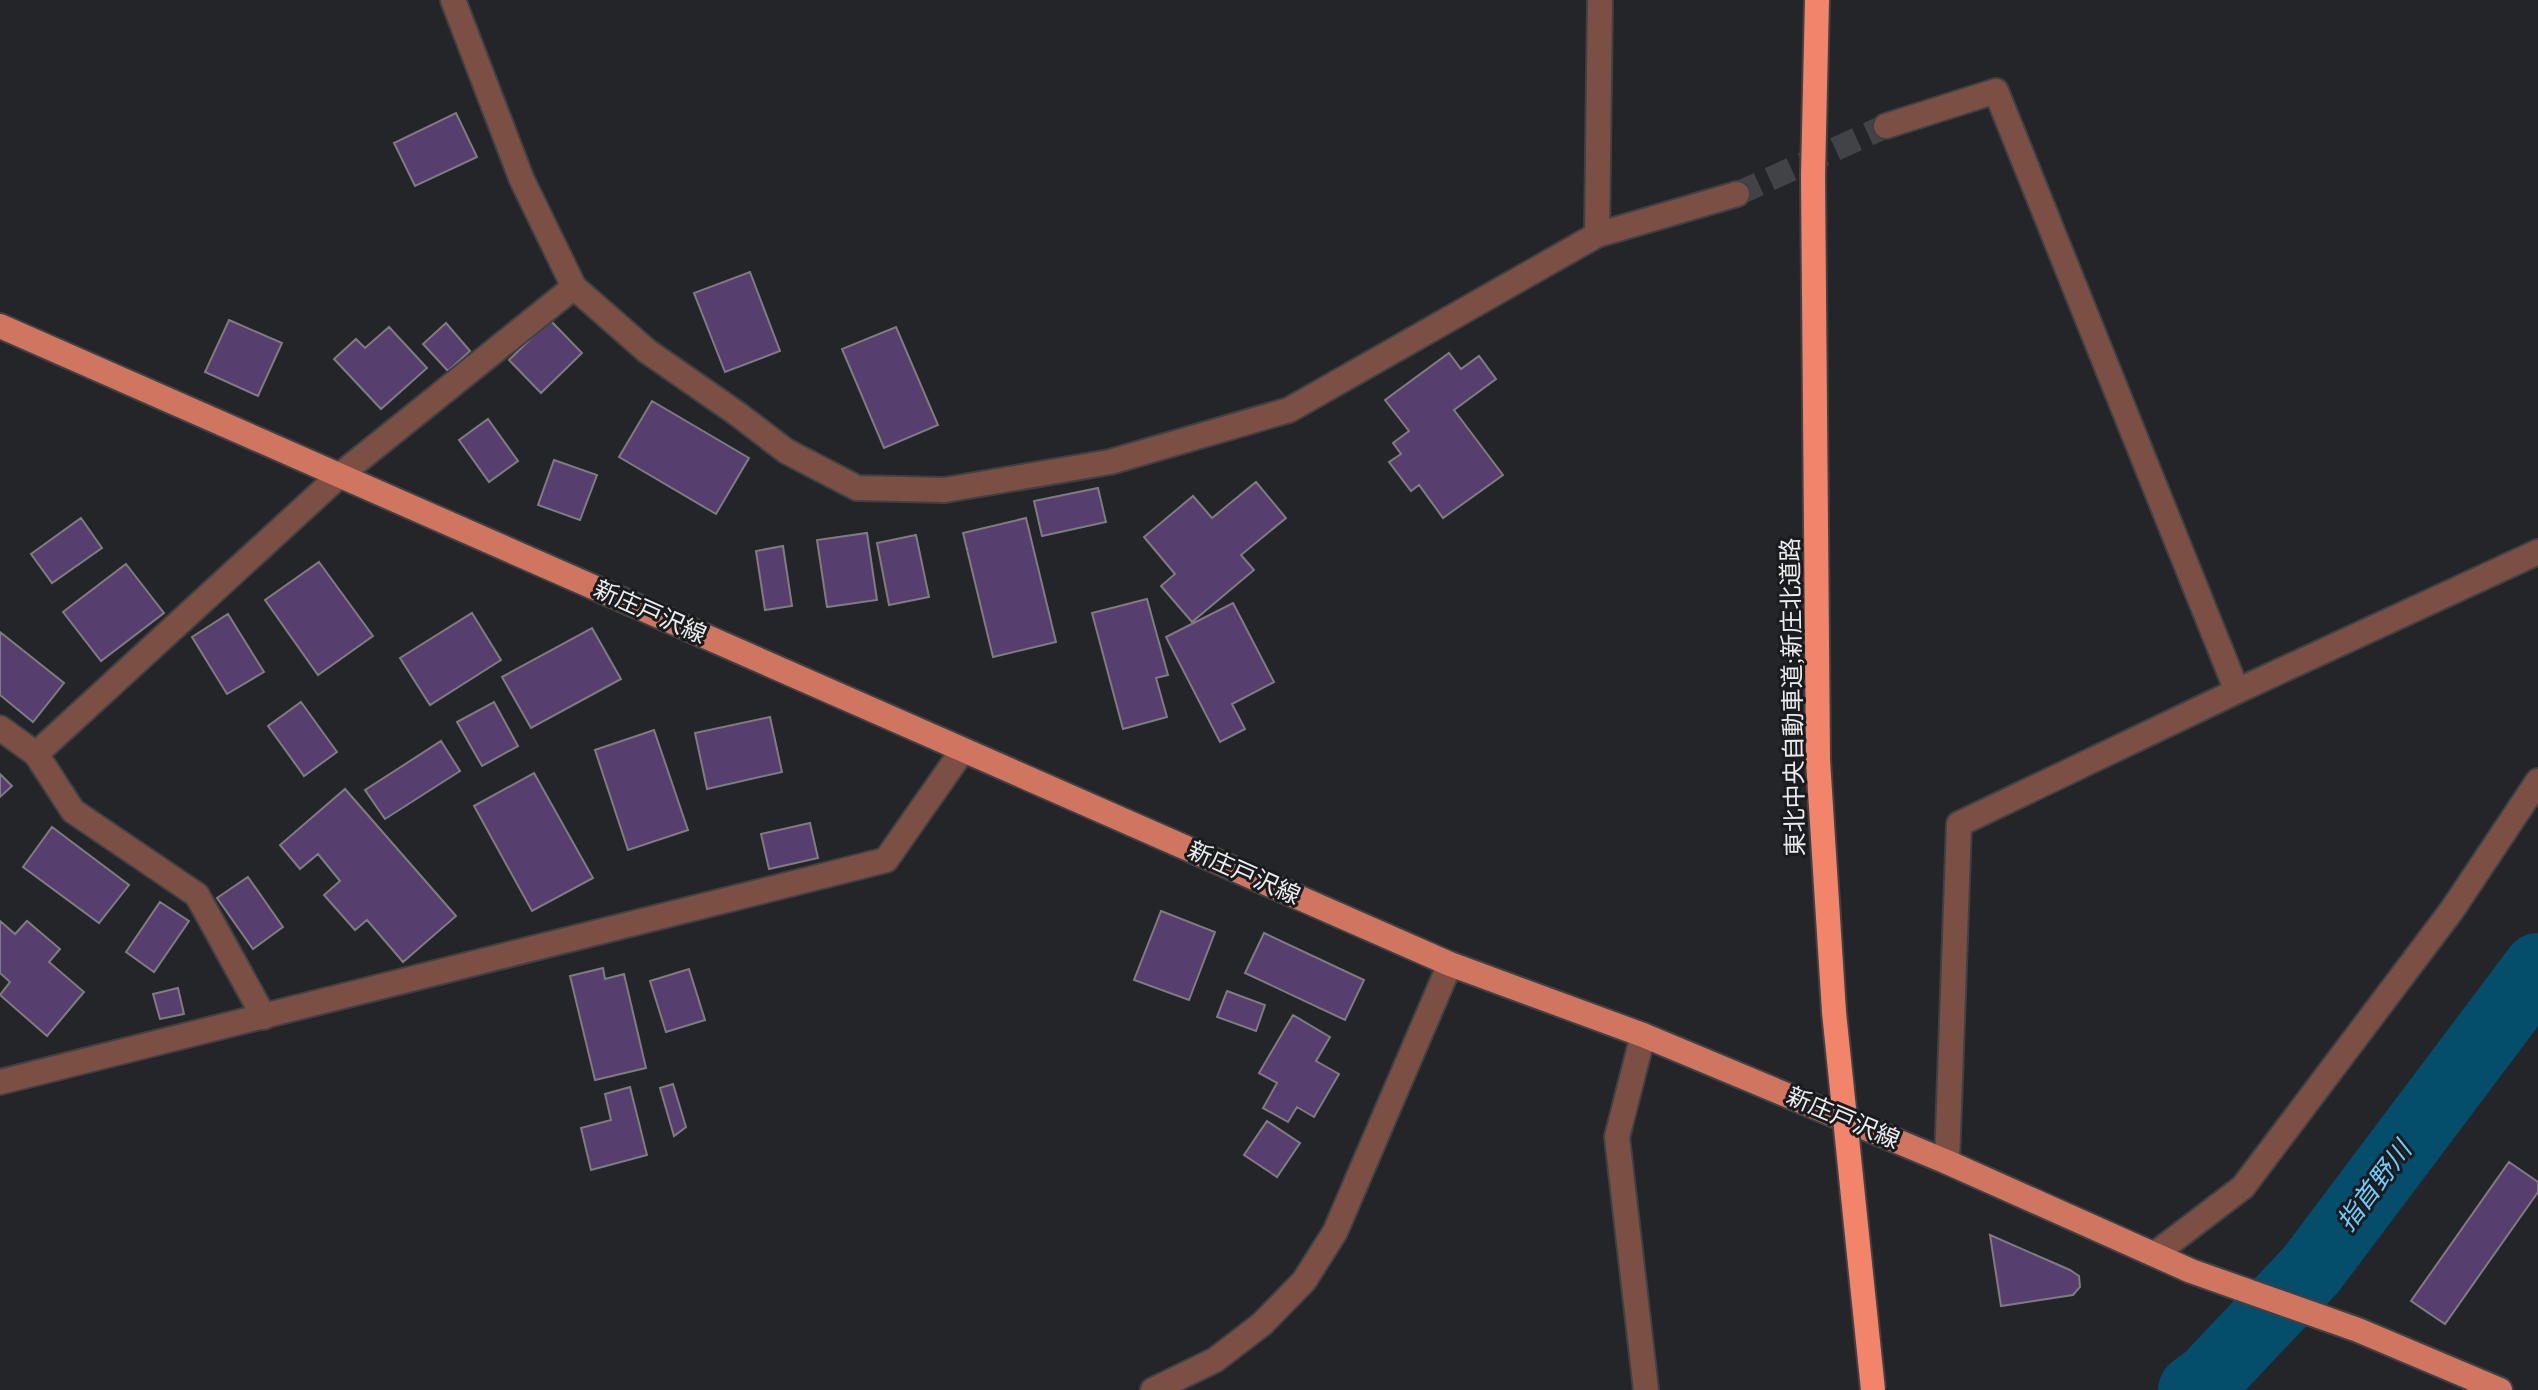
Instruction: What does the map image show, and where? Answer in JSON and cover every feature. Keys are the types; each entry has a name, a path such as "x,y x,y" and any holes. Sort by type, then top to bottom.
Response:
{"highway":[{"name":"東北中央自動車道;新庄北道路","path":"1817,0 1813,192 1818,760 1834,1012 1873,1390"}],"main road":[{"name":"新庄戸沢線","path":"0,326 1450,964 1643,1035 1947,1162 2191,1271 2358,1330 2500,1390"}],"street":[{"path":"453,0 522,180 574,287 647,351 786,451 857,488 945,490 1110,462 1289,410 1597,235 1737,194"},
{"path":"1597,235 1600,0"},
{"path":"1886,126 1996,91 2237,691"},
{"path":"36,754 340,475 574,287"},
{"path":"1947,1162 1959,824 2538,552"},
{"path":"0,728 36,754 73,811 197,895 264,1017"},
{"path":"0,1082 886,860 963,750"},
{"path":"2155,1254 2243,1187 2452,910 2538,781"},
{"path":"1153,1390 1215,1360 1262,1324 1304,1281 1335,1232 1450,964"},
{"path":"1643,1035 1617,1137 1646,1390"}],"building":[{"path":"456,113 477,157 415,186 394,143"},
{"path":"750,272 780,351 725,372 694,293"},
{"path":"229,320 282,343 258,396 205,372"},
{"path":"550,320 582,353 541,393 509,360"},
{"path":"446,323 470,351 448,371 423,344"},
{"path":"389,327 427,368 381,409 334,359 356,339 365,348"},
{"path":"896,327 938,425 884,448 842,349"},
{"path":"1449,353 1461,369 1479,356 1496,379 1454,410 1503,475 1443,518 1419,485 1411,491 1389,462 1401,454 1393,443 1409,431 1385,400"},
{"path":"652,401 749,458 716,514 619,457"},
{"path":"488,419 518,461 489,482 459,440"},
{"path":"554,460 597,475 580,520 538,505"},
{"path":"1256,482 1286,518 1241,555 1254,570 1192,622 1161,586 1175,574 1144,537 1193,496 1212,518"},
{"path":"1098,488 1106,522 1042,536 1034,501"},
{"path":"81,518 102,548 52,583 31,554"},
{"path":"1026,518 1056,642 993,657 963,533"},
{"path":"867,533 877,600 827,607 817,540"},
{"path":"916,535 929,597 889,605 877,543"},
{"path":"783,546 792,606 765,610 756,551"},
{"path":"319,562 373,636 318,675 265,600"},
{"path":"126,564 164,613 101,661 63,612"},
{"path":"1147,599 1168,675 1156,678 1167,717 1123,729 1092,613"},
{"path":"1233,603 1274,682 1232,704 1245,729 1220,742 1166,637"},
{"path":"472,613 501,660 430,705 400,658"},
{"path":"228,614 264,672 227,694 192,637"},
{"path":"592,628 621,679 531,728 502,677"},
{"path":"0,632 64,683 33,722 0,695"},
{"path":"301,702 337,752 304,776 268,726"},
{"path":"494,702 518,746 482,766 457,722"},
{"path":"770,717 782,772 707,789 695,733"},
{"path":"654,730 688,830 628,850 595,750"},
{"path":"441,741 460,771 385,819 365,790"},
{"path":"534,773 593,878 532,911 474,806"},
{"path":"0,774 12,786 0,797"},
{"path":"345,789 456,916 403,962 367,920 355,930 324,895 340,881 318,854 300,869 280,845"},
{"path":"810,823 818,858 769,869 761,834"},
{"path":"52,827 129,885 99,923 23,867"},
{"path":"248,877 283,927 253,949 217,898"},
{"path":"160,902 189,921 154,972 126,952"},
{"path":"1161,911 1215,932 1189,1000 1134,980"},
{"path":"0,921 15,934 27,921 60,949 49,962 84,992 47,1036 0,995 10,982 0,973"},
{"path":"1264,933 1364,980 1345,1020 1245,973"},
{"path":"603,968 605,979 624,974 646,1068 595,1080 570,976"},
{"path":"689,969 705,1020 666,1032 650,981"},
{"path":"178,988 184,1014 160,1019 153,994"},
{"path":"1227,991 1265,1005 1256,1031 1217,1017"},
{"path":"1293,1015 1330,1037 1316,1061 1339,1074 1314,1117 1297,1107 1288,1122 1263,1108 1277,1083 1259,1073"},
{"path":"673,1084 686,1127 674,1136 660,1088"},
{"path":"630,1087 647,1155 591,1170 581,1128 611,1120 605,1094"},
{"path":"1267,1121 1300,1143 1277,1177 1244,1155"},
{"path":"2509,1162 2538,1182 2538,1192 2445,1324 2411,1301"},
{"path":"1990,1235 2070,1270 2079,1276 2080,1287 2073,1295 2001,1306"}],"waterway":[{"name":"指首野川","path":"2193,1390 2209,1378 2311,1270 2538,968"}],"tunnel":[{"path":"1737,194 1886,126"}]}
